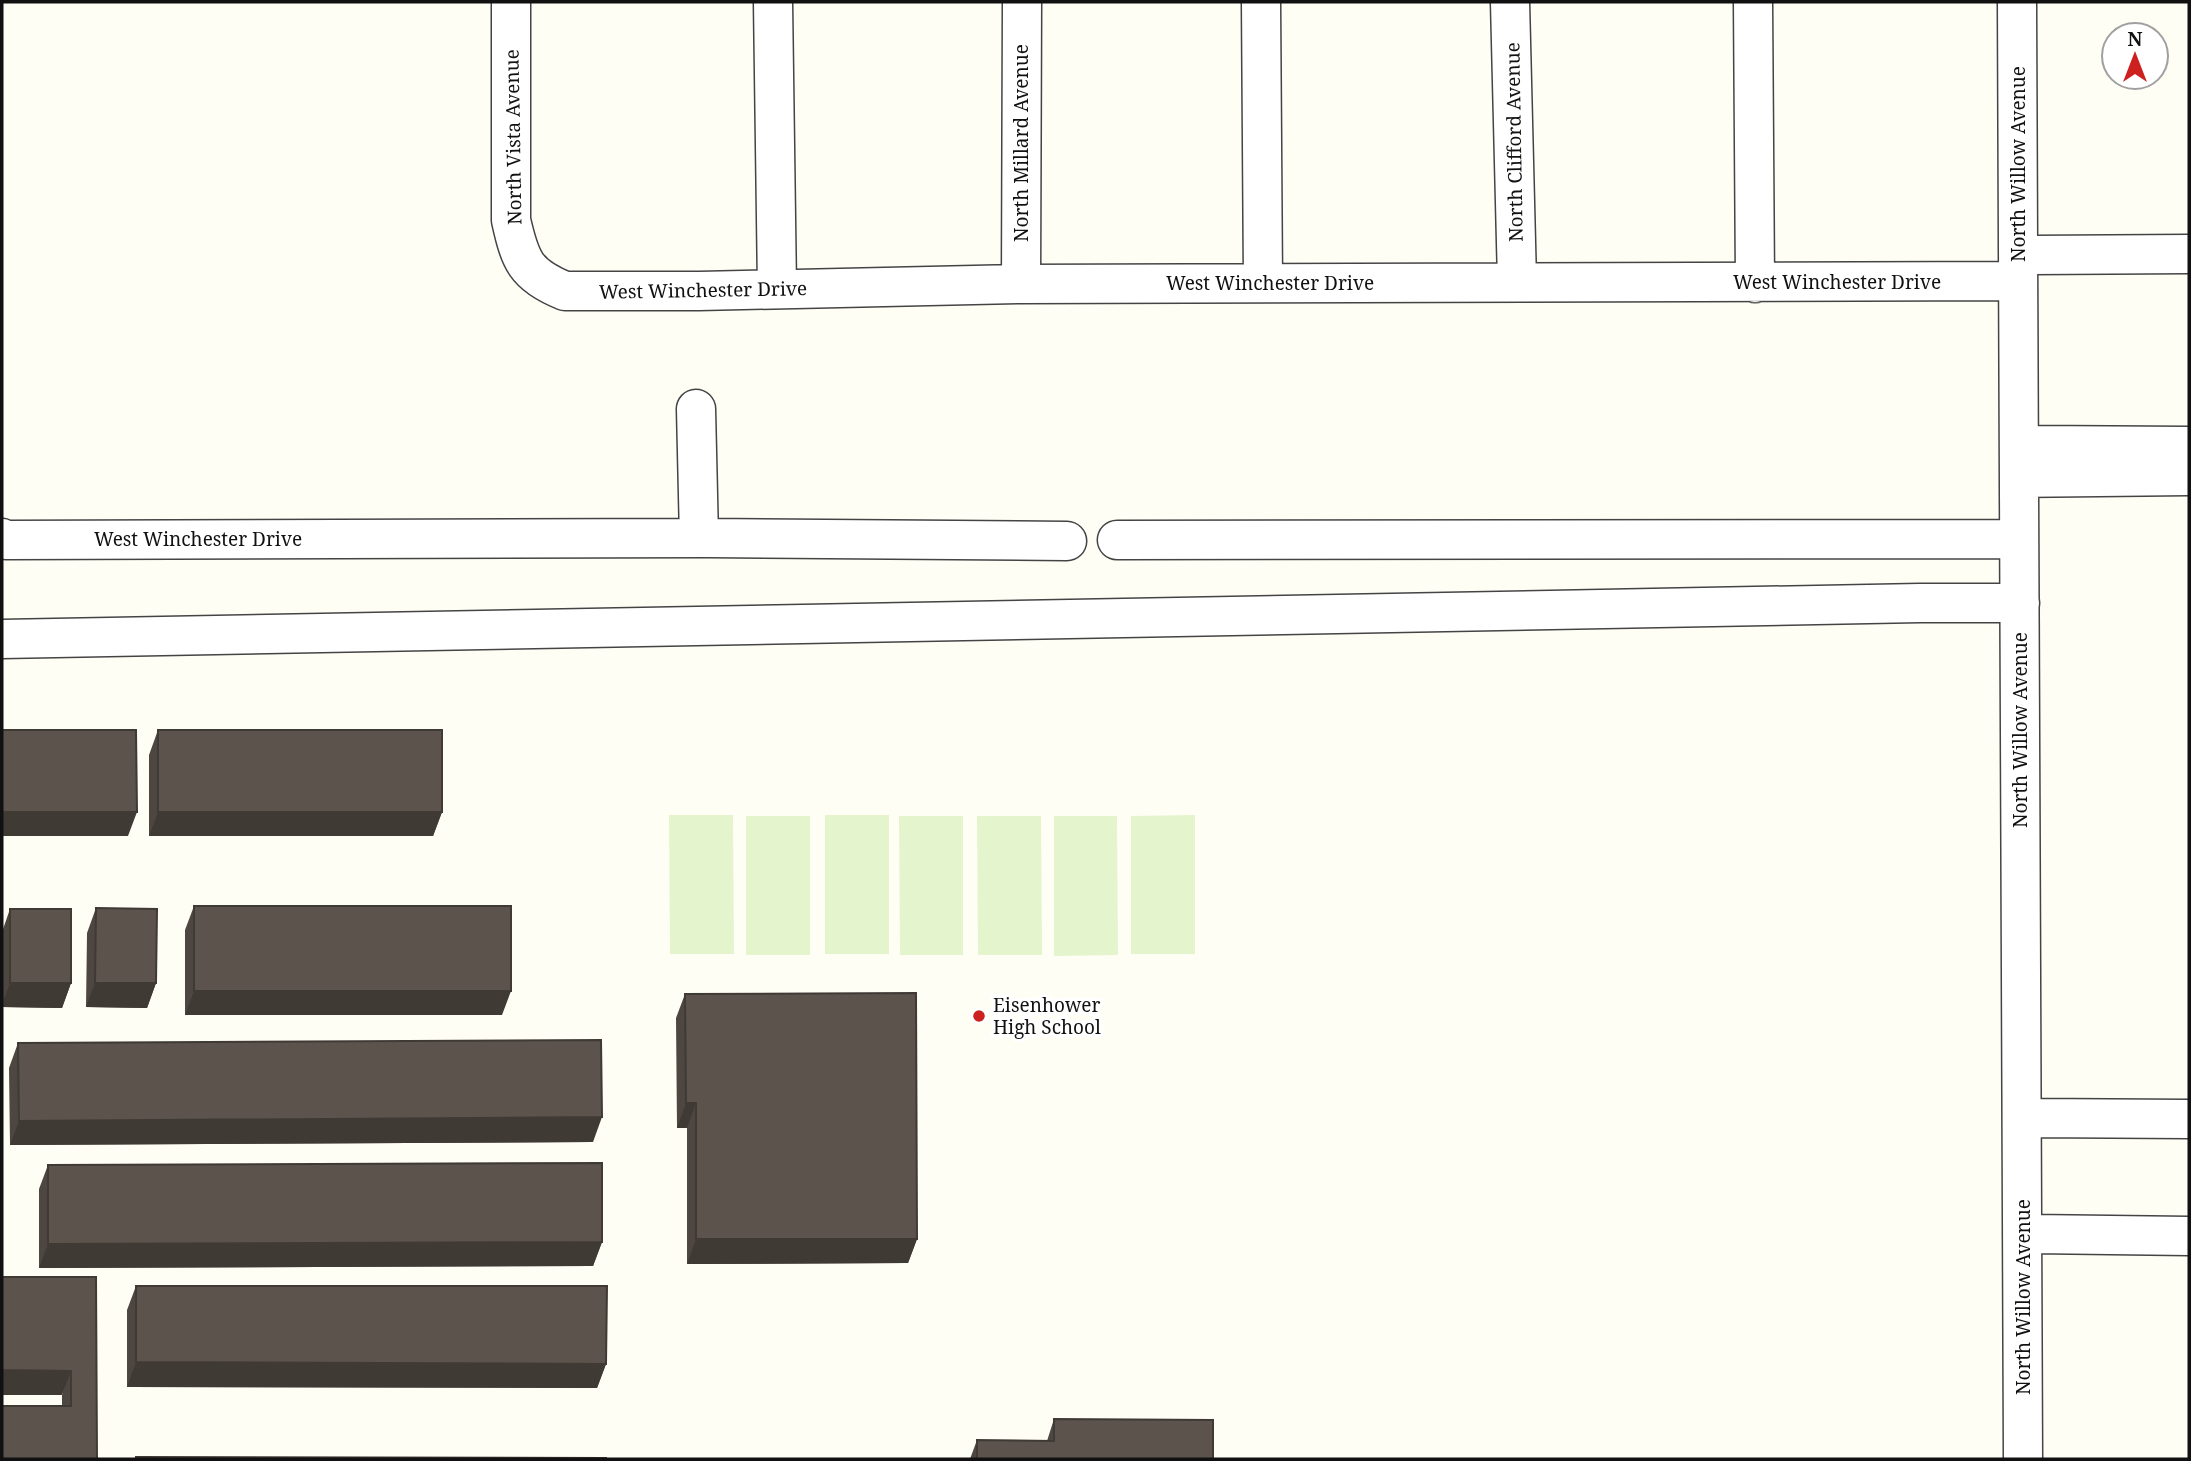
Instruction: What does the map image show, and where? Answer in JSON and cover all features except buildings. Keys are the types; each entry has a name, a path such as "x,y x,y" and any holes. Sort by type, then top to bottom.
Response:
{"street":[{"name":"North Vista Avenue","path":"511,2 511,220 517,248 528,268"},
{"path":"773,2 777,289"},
{"name":"North Millard Avenue","path":"1021,2 1021,284"},
{"path":"1261,2 1263,283"},
{"name":"North Clifford Avenue","path":"1510,2 1517,282"},
{"path":"1753,2 1755,283"},
{"name":"North Willow Avenue","path":"2017,2 2023,1459"},
{"name":"West Winchester Drive","path":"528,268 545,283 565,290 1021,284 1755,283 2018,268 2189,254"},
{"path":"696,409 699,538"},
{"path":"2019,462 2189,446"},
{"path":"2019,462 2189,476"},
{"name":"West Winchester Drive","path":"2,538 1067,541"},
{"path":"1117,540 2019,539"},
{"path":"2,639 2020,603"},
{"path":"2022,1118 2189,1119"},
{"path":"2022,1234 2189,1236"}],"green space":[{"path":"669,815 733,815 734,954 670,954"},
{"path":"825,815 889,815 889,954 825,954"},
{"path":"1195,815 1195,954 1131,954 1131,816"},
{"path":"746,816 810,816 810,955 746,955"},
{"path":"899,816 963,816 963,955 900,955"},
{"path":"977,816 1041,816 1042,955 978,955"},
{"path":"1054,816 1117,816 1118,955 1054,956"}],"place":[{"name":"Eisenhower High School","path":"979,1016"}]}
